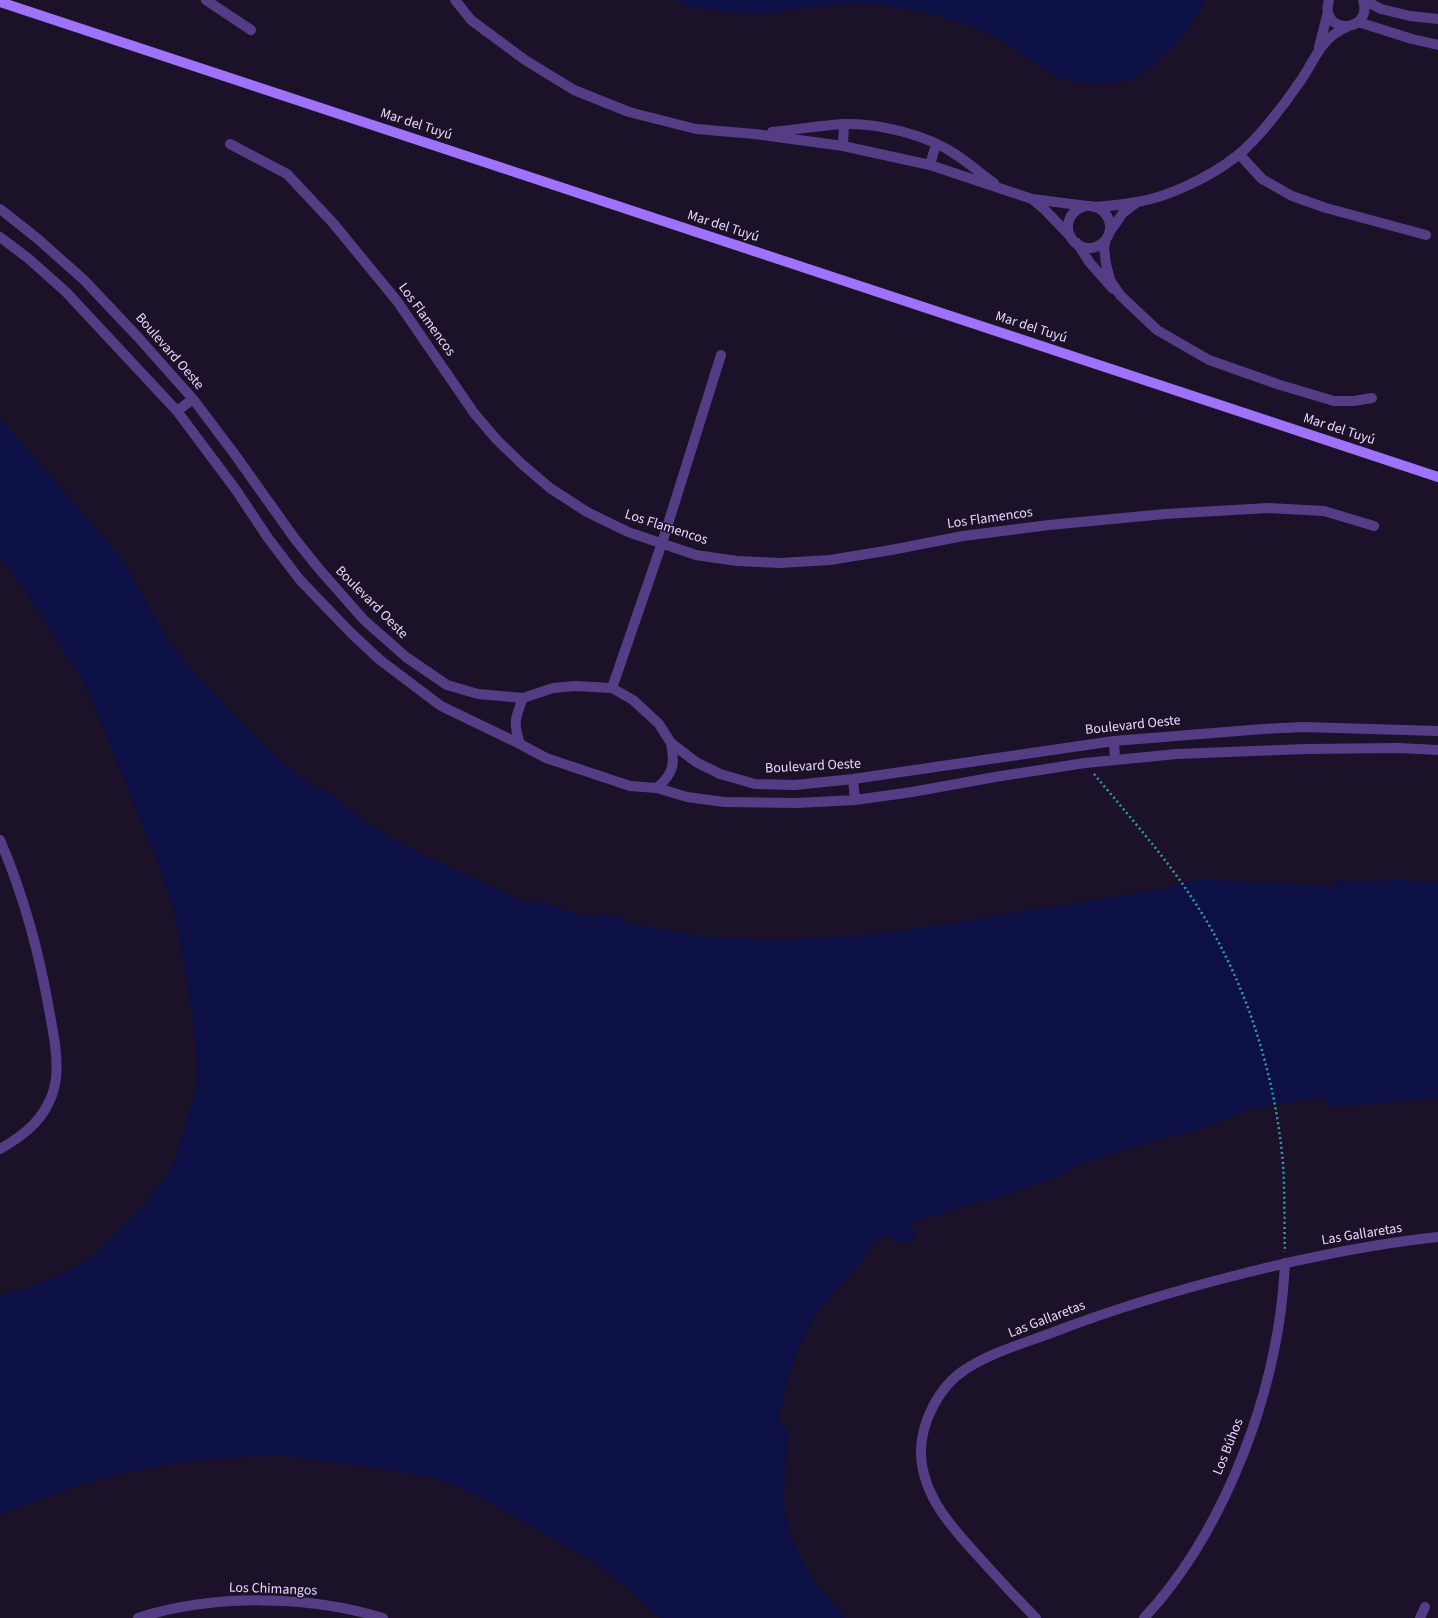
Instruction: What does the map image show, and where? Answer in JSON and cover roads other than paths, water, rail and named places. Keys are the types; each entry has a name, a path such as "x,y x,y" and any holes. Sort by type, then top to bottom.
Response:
{"street":[{"path":"206,0 251,30"},
{"path":"455,0 471,20 525,60 574,90 629,112 696,129 755,134 843,146 930,166 1032,199 1062,204 1091,206 1101,210 1109,220 1104,248 1106,264 1110,280 1120,295"},
{"path":"1329,0 1327,6 1330,18 1340,26 1347,27"},
{"path":"1137,202 1123,213 1107,236 1095,246 1082,246 1074,241 1068,224 1074,212 1080,208 1137,202 1162,196 1214,172 1239,154 1265,127 1299,83 1318,51 1336,32 1353,26 1358,22 1364,12 1364,0 1381,9 1410,16 1438,19"},
{"name":"Mar del Tuyú","path":"0,2 1438,477"},
{"path":"1318,51 1328,12"},
{"path":"1358,22 1412,39 1438,45"},
{"path":"755,134 844,124 873,126 903,131 936,144 954,154 1002,189"},
{"path":"843,146 844,124"},
{"name":"Los Flamencos","path":"230,144 286,174 333,222 397,301 474,413 497,440 523,465 550,488 587,512 628,532 696,555 737,561 780,563 830,560 963,536 1049,525 1165,514 1268,508 1324,511 1374,526"},
{"path":"930,166 936,144"},
{"path":"1239,154 1262,179 1292,196 1326,208 1426,235"},
{"path":"1032,199 1045,210 1074,241 1105,282 1157,330 1209,360 1280,386 1334,401 1354,401 1372,398"},
{"name":"Boulevard Oeste","path":"0,209 38,239 84,280 138,336 193,399 233,452 294,539 364,620 406,657 447,684 478,694 523,698 553,688 575,686 612,688 633,700 659,724 671,743 696,762 720,774 755,784 795,785 853,780 1114,741 1263,729 1302,727 1438,731"},
{"path":"0,237 29,259 66,292 177,411 236,490 268,538 300,580 351,633 380,660 441,706 546,758 588,773 630,786 657,788 687,797 724,802 797,803 854,800 912,792 1085,763 1177,754 1260,750 1398,748 1438,750"},
{"path":"612,688 662,543 721,355"},
{"path":"177,411 193,399"},
{"path":"351,633 364,620"},
{"path":"520,744 515,728 516,716 523,698"},
{"path":"1398,748 1402,730"},
{"path":"1114,741 1115,760"},
{"path":"657,788 668,779 674,759 671,743"},
{"path":"853,780 854,800"},
{"path":"0,840 27,916 46,992 54,1038 56,1080 48,1104 32,1126 15,1140 0,1149"},
{"name":"Las Gallaretas","path":"1036,1618 1020,1603 949,1522 929,1491 923,1473 921,1454 923,1433 938,1398 952,1381 965,1370 989,1357 1026,1342 1085,1320 1185,1288 1353,1249 1438,1237"},
{"name":"Los Búhos","path":"1144,1618 1162,1599 1189,1559 1215,1515 1256,1419 1269,1372 1281,1309 1285,1264"},
{"name":"Los Chimangos","path":"138,1618 179,1608 236,1600 272,1601 334,1607 383,1618"},
{"path":"1420,1618 1425,1607"}]}
